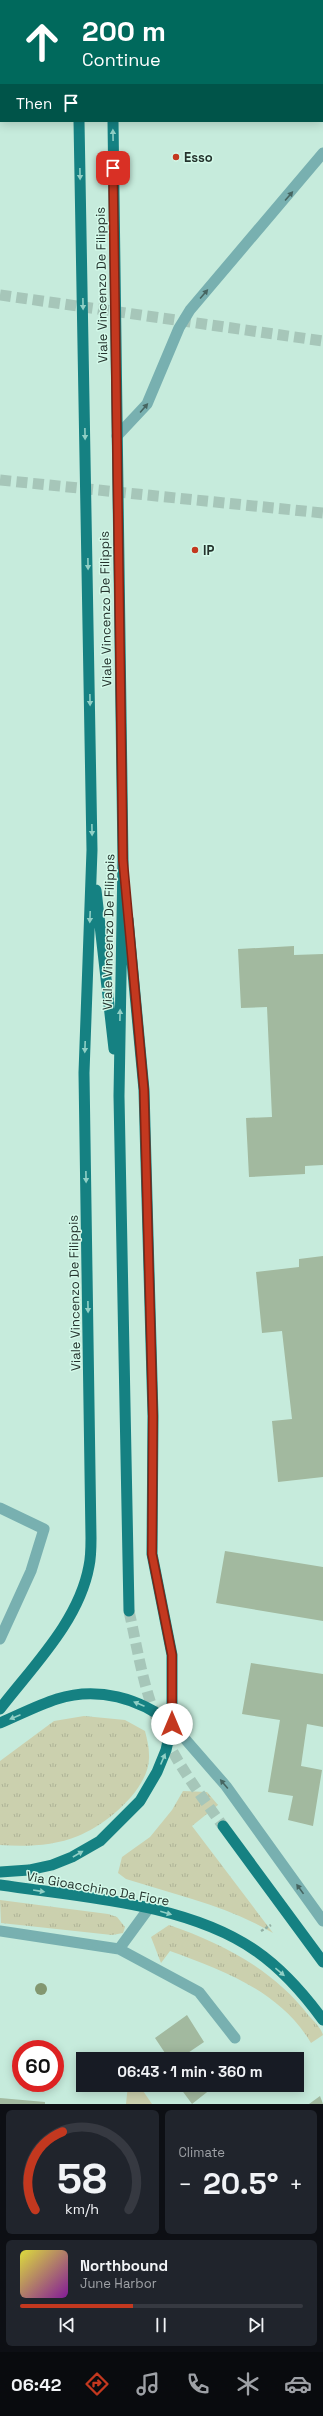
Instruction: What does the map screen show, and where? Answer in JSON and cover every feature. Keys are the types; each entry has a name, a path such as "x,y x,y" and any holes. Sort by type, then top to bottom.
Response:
{"main road":[{"name":"Viale Vincenzo De Filippis","path":"0,1709 55,1639 77,1602 89,1567 92,1538 84,1073 92,850 79,122"},
{"name":"Viale Vincenzo De Filippis","path":"113,122 123,860 119,1096 129,1611"},
{"name":"Viale Vincenzo De Filippis","path":"92,850 119,1096"},
{"name":"Via Gioacchino Da Fiore","path":"0,1872 29,1870 52,1865 72,1857 100,1841 140,1801 157,1772 166,1750 172,1724 172,1655 152,1554 153,1416 144,1090 123,860"},
{"path":"0,1723 57,1699 80,1694 102,1694 121,1697 143,1706 172,1724"},
{"path":"223,1826 323,1962"},
{"name":"Via Gioacchino Da Fiore","path":"0,1885 149,1908 196,1922 227,1935 255,1951 289,1980 323,2020"}],"street":[{"path":"117,436 148,404 179,328 190,310 323,153"},
{"path":"0,1508 44,1529 31,1571 0,1639"},
{"path":"172,1724 226,1786 323,1921"},
{"path":"119,1949 149,1908"},
{"path":"0,1931 119,1949 198,1992 235,2038"}],"green space":[{"path":"84,1716 125,1720 145,1731 149,1755 148,1768 143,1780 125,1804 101,1823 78,1836 49,1844 19,1846 0,1845 0,1761 54,1721"},
{"path":"183,1791 207,1792 218,1805 192,1826 273,1933 238,1915 220,1908 126,1879 118,1873 122,1857 150,1837 172,1810"},
{"path":"0,1900 108,1914 117,1917 125,1927 123,1933 112,1935 1,1923"},
{"path":"169,1925 208,1940 246,1960 263,1972 280,1985 295,2000 321,2030 323,2035 311,2043 298,2025 267,1996 230,1975 210,1966 170,1951 161,1963 151,1937"},
{"path":"127,2092 144,2092 152,2104 126,2104"}],"building":[{"path":"294,946 294,955 323,954 323,1165 305,1166 305,1174 249,1177 246,1118 272,1117 267,1007 241,1008 238,949"},
{"path":"323,1256 323,1477 278,1482 272,1421 292,1419 282,1331 262,1333 256,1272 299,1267 299,1259"},
{"path":"225,1551 323,1567 323,1621 216,1603"},
{"path":"251,1663 323,1674 323,1727 307,1724 301,1766 322,1770 313,1826 288,1820 293,1796 268,1792 280,1720 242,1714"},
{"path":"187,2015 204,2042 189,2052 164,2052 155,2038"},
{"path":"183,2092 207,2092 192,2104"},
{"path":"320,2096 323,2104 309,2104"},
{"path":"0,2098 45,2102 45,2104 0,2104"}],"tunnel":[{"path":"0,295 323,341"},
{"path":"0,480 323,513"},
{"path":"129,1611 146,1687 162,1731 168,1744 198,1792 223,1826"}],"place":[{"name":"Esso","path":"176,157"},
{"name":"IP","path":"195,550"}],"route":[{"path":"113,168 123,860 144,1090 153,1416 152,1554 172,1655 172,1724"}]}
